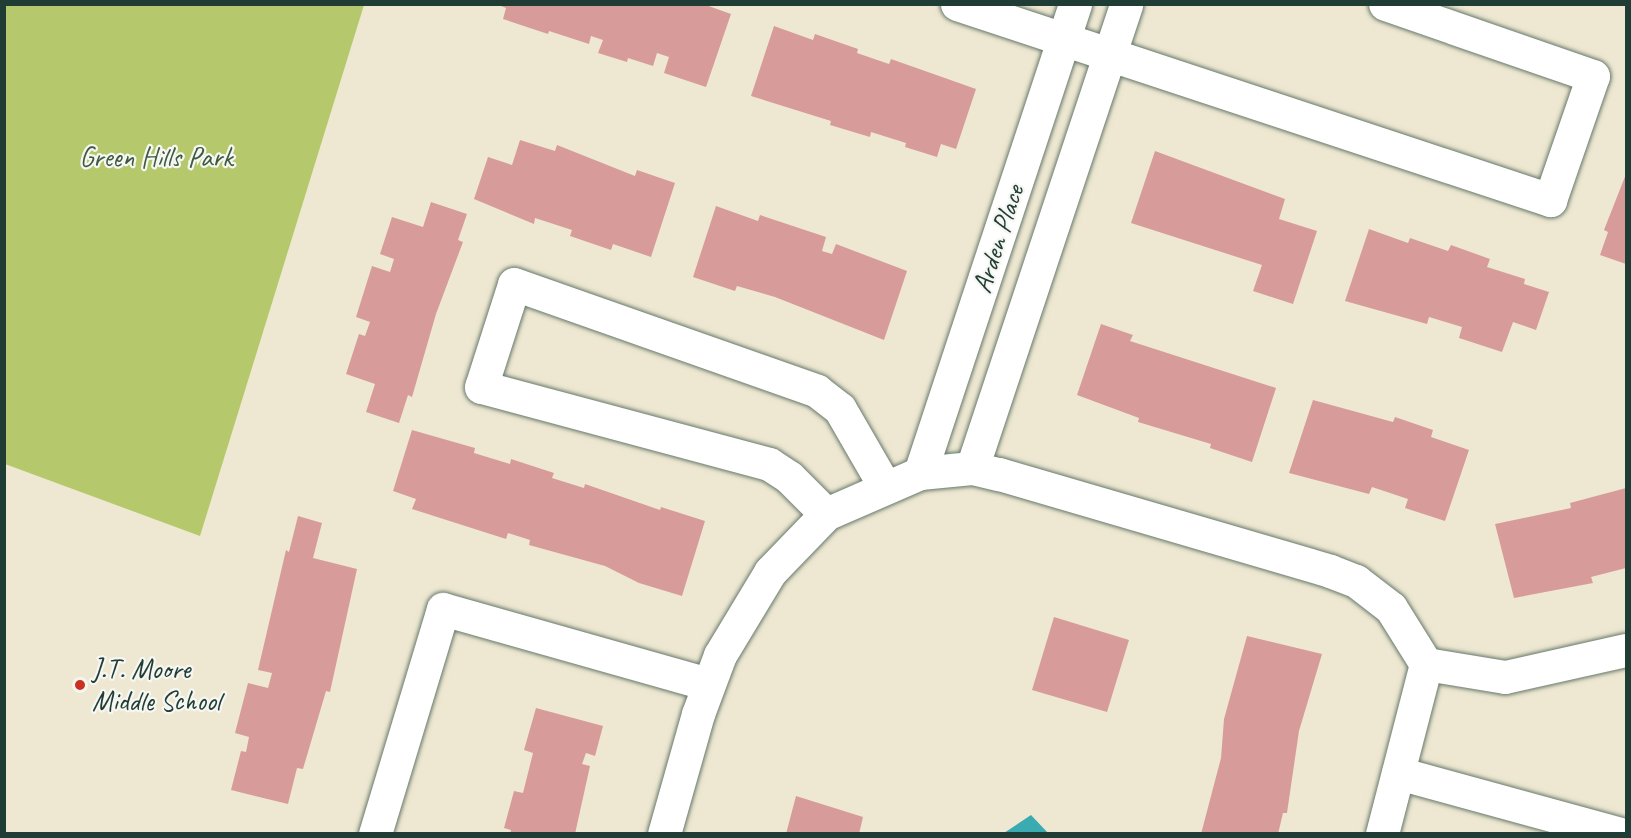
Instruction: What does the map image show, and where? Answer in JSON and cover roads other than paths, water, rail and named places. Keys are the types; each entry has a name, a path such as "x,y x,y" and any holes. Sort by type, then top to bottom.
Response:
{"street":[{"path":"957,4 1550,201 1593,76 1385,4"},
{"name":"Arden Place","path":"920,473 1075,4"},
{"name":"Arden Place","path":"972,468 1126,4"},
{"path":"826,514 789,477 769,464 481,387 514,284 817,391 840,409 885,487"},
{"path":"664,834 708,684 751,600 785,555 826,514 920,473 972,468 1300,560 1356,581 1391,608 1426,664 1382,834"},
{"path":"375,834 443,609 708,684"},
{"path":"1426,664 1505,677 1626,650"},
{"path":"1398,773 1621,834"}],"water":[{"path":"1031,815 1048,833 1004,833"}],"place":[{"name":"J.T. Moore Middle School","path":"80,685"}],"park label":[{"name":"Green Hills Park","path":"156,157"}]}
